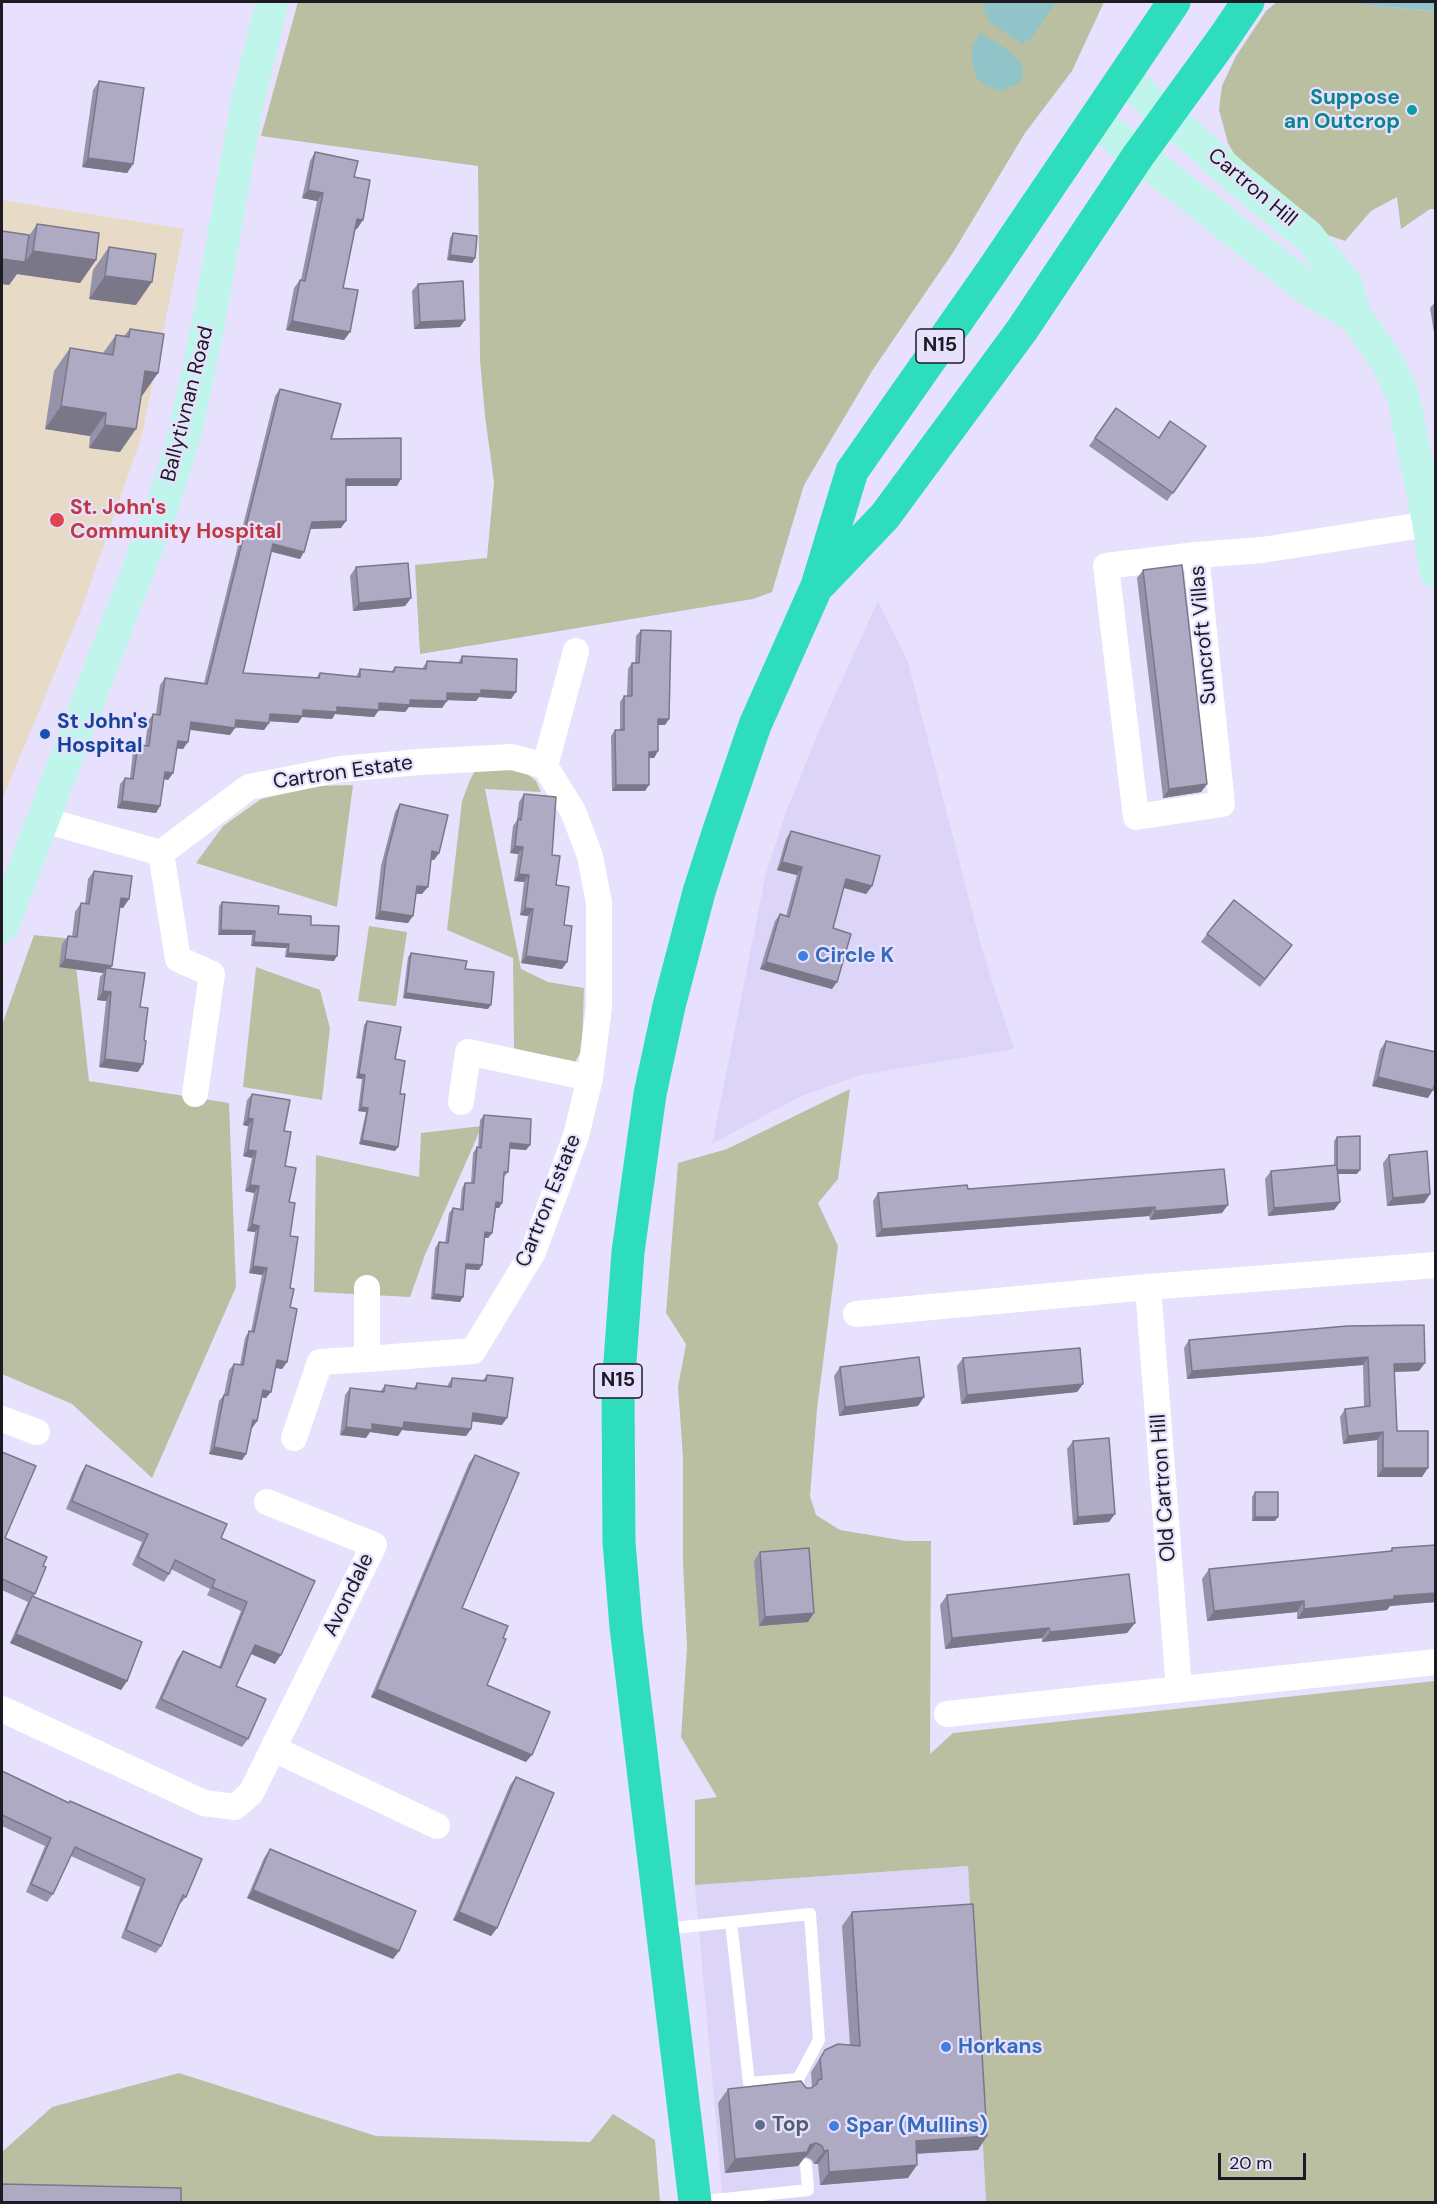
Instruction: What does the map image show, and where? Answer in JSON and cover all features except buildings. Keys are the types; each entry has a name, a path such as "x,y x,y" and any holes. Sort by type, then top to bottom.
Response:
{"highway":[{"name":"N15","path":"695,2202 626,1627 619,1542 618,1389 628,1251 650,1094 669,1006 699,892 755,725 817,586 852,471 992,271 1174,2"},
{"name":"N15","path":"817,586 885,516 1022,330 1138,156 1248,2"}],"street":[{"name":"Ballytivnan Road","path":"2,927 158,518 185,434 209,320 247,104 272,2"},
{"name":"Cartron Hill","path":"1123,77 1238,179 1308,236 1346,285 1356,317 1388,364 1404,396 1436,572"},
{"name":"Cartron Hill","path":"1094,120 1310,290 1356,317"},
{"name":"Suncroft Villas","path":"1196,555 1198,597 1222,804 1136,817 1106,566 1196,555 1262,550 1429,524"},
{"path":"545,766 576,651"},
{"name":"Cartron Estate","path":"161,853 249,787 341,769 512,757 545,766 573,811 590,856 599,903 599,1007 590,1078 576,1136 533,1252 473,1351 320,1362 294,1438"},
{"path":"44,820 161,853 178,958 212,974 195,1094"},
{"path":"461,1102 468,1052 590,1078"},
{"path":"856,1314 1148,1287 1436,1265"},
{"name":"Old Cartron Hill","path":"1148,1287 1179,1689"},
{"path":"367,1288 367,1359"},
{"path":"2,1419 37,1431"},
{"name":"Avondale","path":"2,1709 204,1803 235,1807 251,1793 374,1545 267,1502"},
{"path":"947,1714 1436,1662"},
{"path":"274,1749 437,1826"}],"lane":[{"path":"662,1929 810,1914 819,2040 798,2079 800,2094"},
{"path":"731,1922 749,2083 798,2079"},
{"path":"695,2202 808,2190 806,2165"}],"shaded area":[{"path":"298,2 1104,2 1072,71 1025,133 954,251 872,371 804,485 772,592 753,599 420,654 415,565 487,558 494,482 480,360 478,166 261,136"},
{"path":"984,2 1055,3 1033,36 1023,44 989,22 984,10"},
{"path":"1277,2 1368,2 1368,5 1435,11 1435,209 1430,209 1401,229 1397,197 1371,211 1345,241 1321,233 1239,163 1228,143 1219,110 1222,86 1236,56 1266,11"},
{"path":"1351,2 1435,2 1435,11 1367,5"},
{"path":"980,33 1007,49 1018,60 1024,69 1020,83 1000,91 977,78 972,64 972,47"},
{"name":"St. John's Community Hospital","path":"2,200 184,229 142,435 83,605 2,800"},
{"path":"878,601 908,662 981,946 1014,1049 861,1075 801,1096 712,1144 765,877 786,812 820,728"},
{"path":"477,767 496,767 525,772 536,781 541,792 485,789 521,969 548,982 584,988 582,1050 575,1062 555,1063 514,1048 513,958 447,930 462,801"},
{"path":"353,785 337,907 196,863 223,826 261,799 319,786"},
{"path":"369,926 407,932 396,1006 358,1001"},
{"path":"34,935 73,939 89,1081 229,1103 236,1287 152,1478 72,1404 2,1374 2,1025"},
{"path":"256,967 320,990 330,1028 322,1100 243,1087"},
{"path":"850,1089 838,1179 818,1203 838,1246 817,1409 810,1496 816,1515 840,1530 906,1541 931,1541 930,1754 953,1733 1435,1681 1435,2202 986,2202 968,1866 695,1885 695,1800 717,1797 681,1737 687,1648 683,1563 683,1458 678,1387 686,1344 666,1313 678,1163 727,1149"},
{"path":"482,1126 425,1255 410,1297 314,1292 316,1155 419,1177 421,1133"},
{"path":"968,1866 986,2202 723,2202 695,1885"},
{"path":"179,2073 376,2136 590,2142 613,2114 655,2140 660,2202 172,2202 2,2197 2,2152 52,2107"}],"place":[{"name":"Suppose an Outcrop","path":"1412,110"},
{"name":"St. John's Community Hospital","path":"57,520"},
{"name":"St John's Hospital","path":"45,734"},
{"name":"Circle K","path":"803,956"},
{"name":"Horkans","path":"946,2047"},
{"name":"Top","path":"760,2125"},
{"name":"Spar (Mullins)","path":"834,2126"}]}
